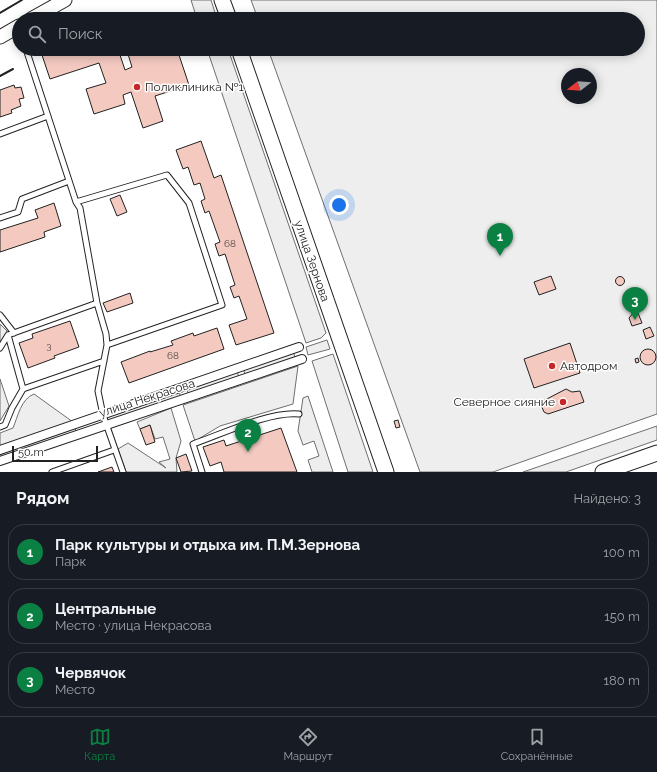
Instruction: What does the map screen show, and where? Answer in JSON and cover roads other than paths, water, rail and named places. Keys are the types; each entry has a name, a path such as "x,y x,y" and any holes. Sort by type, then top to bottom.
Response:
{"main road":[{"path":"222,0 226,12"},
{"name":"улица Зернова","path":"241,56 386,472"},
{"path":"603,472 657,453"}],"street":[{"path":"44,12 65,0"},
{"path":"0,37 12,31"},
{"name":"улица Некрасова","path":"0,450 298,347"},
{"name":"улица Некрасова","path":"0,461 302,359"}],"lane":[{"path":"28,56 76,202 80,208 97,303 108,345 98,391 103,415 114,450 123,472"},
{"path":"0,134 48,116"},
{"path":"76,202 167,175 189,203 222,305 108,345"},
{"path":"0,218 18,212 22,199 70,181"},
{"path":"0,348 8,335 97,303"},
{"path":"0,315 14,333"},
{"path":"8,335 23,389"},
{"path":"0,427 5,425 12,408 23,389 104,361"},
{"path":"202,472 193,444 271,417 286,413 299,414"},
{"path":"52,472 114,450"}],"place":[{"name":"Поликлиника №1","path":"137,87"},
{"name":"Парк культуры и отдыха им. П.М.Зернова","path":"500,256"},
{"name":"Червячок","path":"635,320"},
{"name":"Автодром","path":"552,366"},
{"name":"Северное сияние","path":"563,402"},
{"name":"Центральные","path":"248,452"}]}
